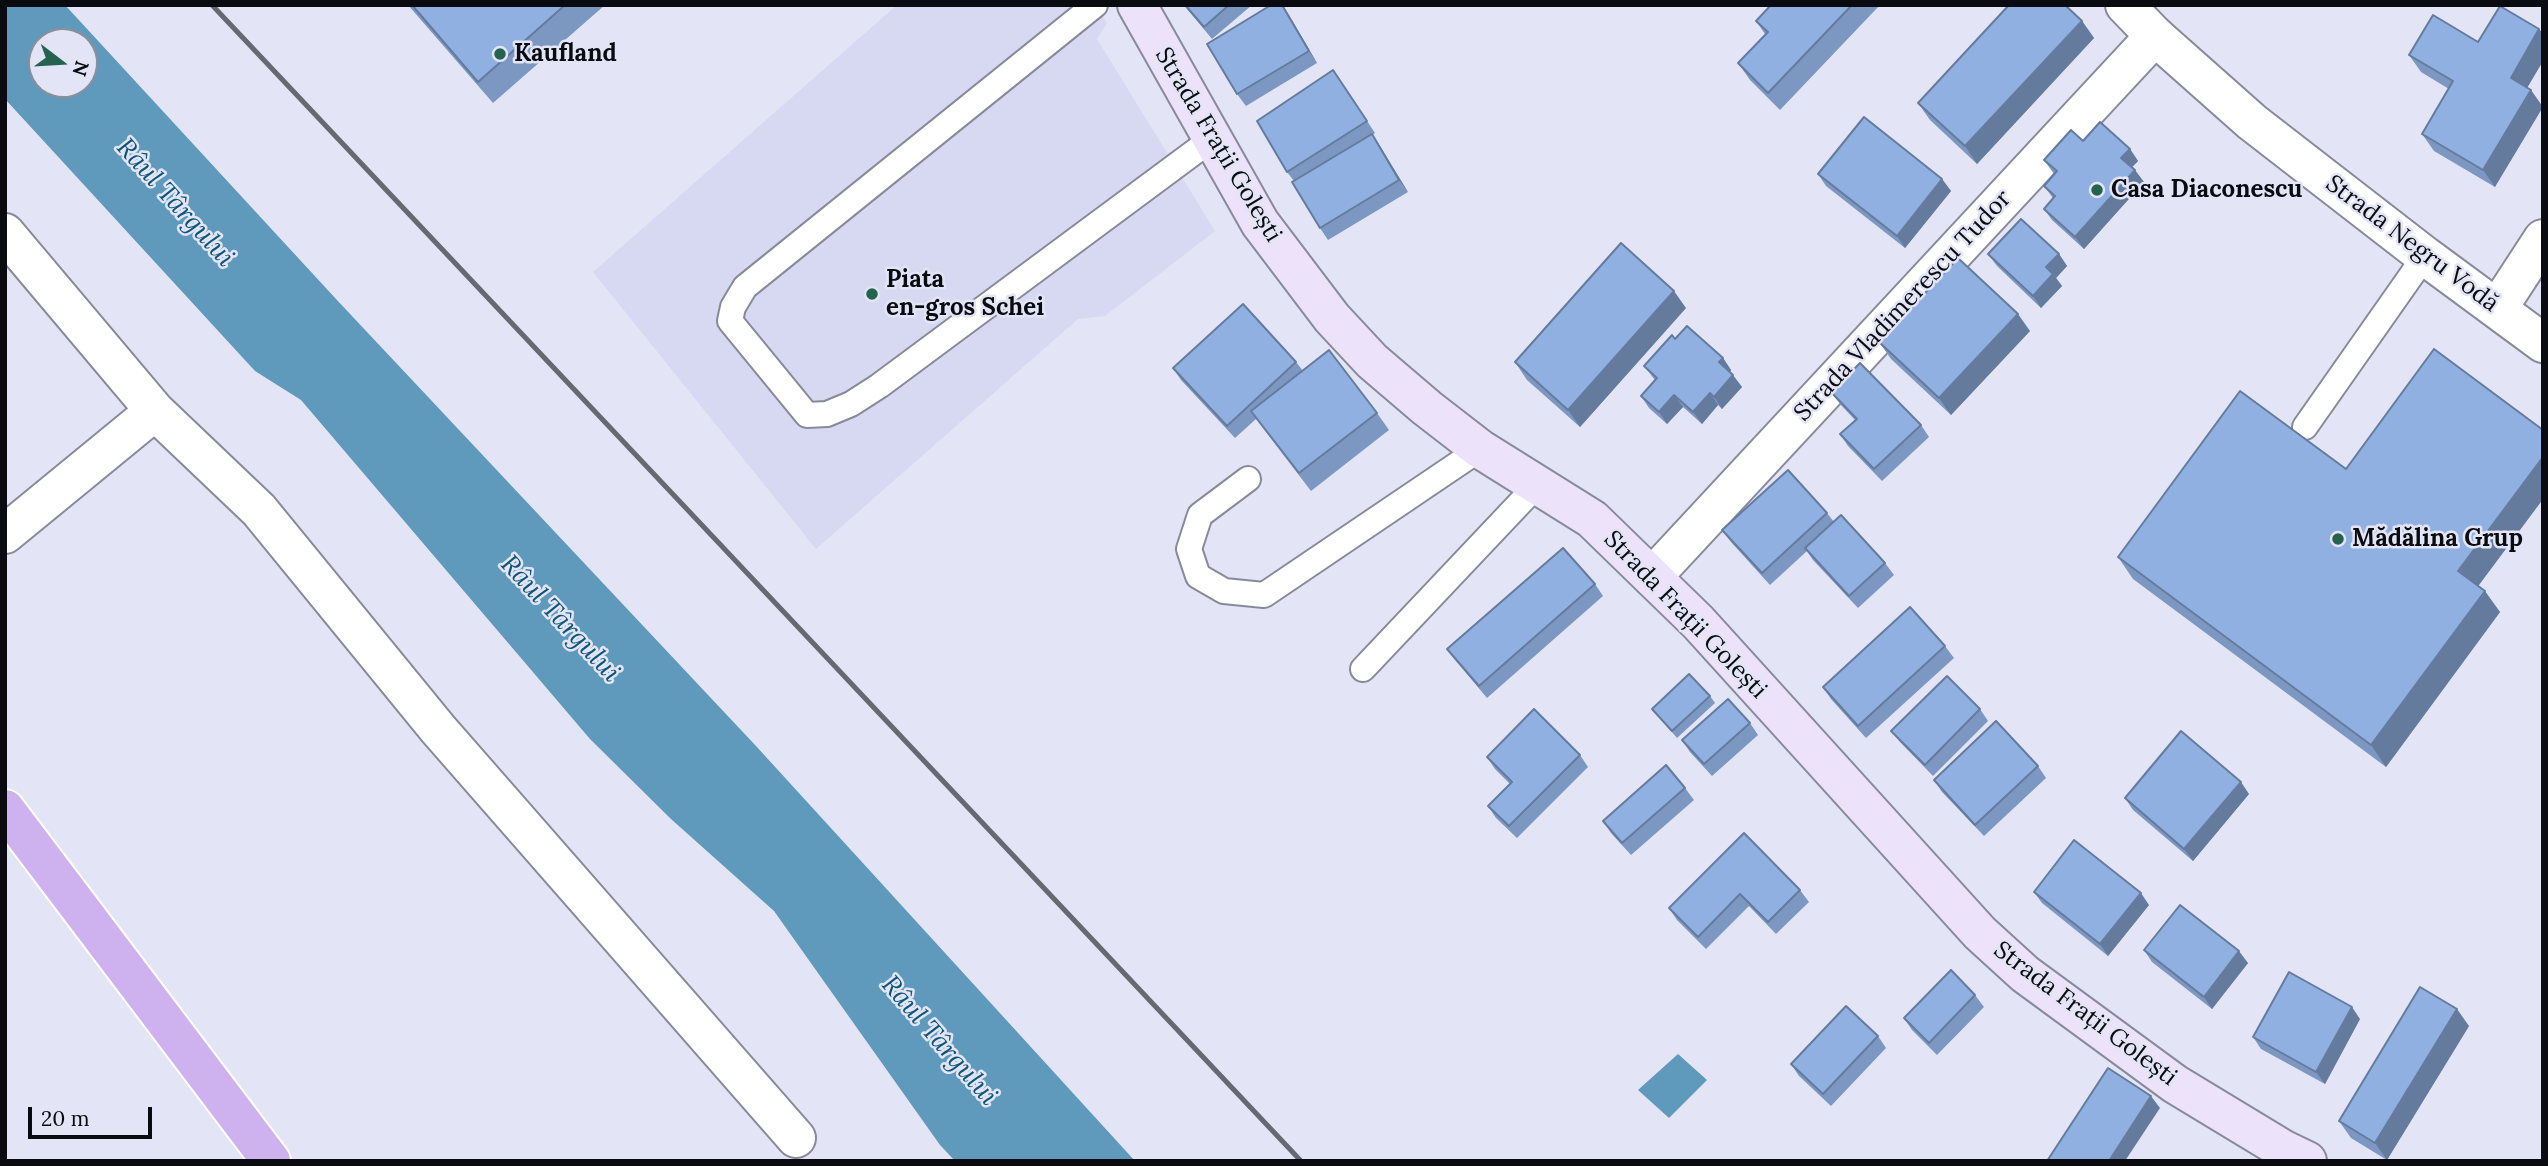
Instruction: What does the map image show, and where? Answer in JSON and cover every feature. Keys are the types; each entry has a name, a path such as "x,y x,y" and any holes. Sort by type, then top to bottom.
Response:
{"highway":[{"path":"5,809 271,1161"}],"main road":[{"name":"Strada Frații Golești","path":"1137,5 1260,223 1332,318 1373,360 1427,408 1480,449 1591,519 1698,622 1980,933 2025,974 2175,1084 2307,1161"}],"street":[{"name":"Strada Negru Vodă","path":"2125,5 2155,36 2252,122 2543,343"},
{"name":"Strada Vladimerescu Tudor","path":"1652,577 2155,36"},
{"path":"5,233 155,411 259,510 438,729 796,1138"},
{"path":"2498,308 2543,239"},
{"path":"5,534 155,411"}],"lane":[{"path":"1095,5 745,286 733,307 730,321 807,415 827,414 851,404 878,386 1212,139"},
{"path":"2305,427 2425,256"},
{"path":"1248,479 1200,515 1189,549 1198,576 1224,591 1264,595 1480,449"},
{"path":"1363,669 1537,485"}],"shaded area":[{"name":"Piata en-gros Schei","path":"897,5 1095,5 1107,23 1097,39 1215,231 1105,316 1078,319 816,549 593,272"}],"water":[{"name":"Râul Târgului","path":"5,5 65,5 86,28 28,28 28,98 98,98 98,41 336,299 756,746 1135,1161 955,1161 940,1145 774,911 671,819 590,739 301,400 255,371 5,99"},
{"path":"1678,1054 1707,1080 1669,1118 1638,1090"}],"building":[{"name":"Kaufland","path":"412,5 565,5 478,82"},
{"path":"1185,5 1229,5 1204,27"},
{"path":"1271,5 1282,5 1309,51 1237,94 1207,44"},
{"path":"1771,5 1852,5 1768,93 1738,63 1768,32 1756,21"},
{"path":"2009,5 2065,5 2082,21 1965,146 1918,103"},
{"path":"2500,6 2539,29 2511,78 2531,90 2483,170 2422,134 2453,81 2409,55 2433,15 2478,42"},
{"path":"1333,70 1367,121 1287,172 1257,121"},
{"path":"1864,117 1942,179 1897,236 1818,174"},
{"name":"Casa Diaconescu","path":"2100,122 2130,149 2121,158 2135,170 2075,237 2044,209 2055,196 2044,186 2057,171 2044,160 2071,130 2083,141"},
{"path":"1372,134 1399,180 1320,228 1292,182"},
{"path":"2021,219 2059,254 2046,267 2053,274 2033,296 1988,254"},
{"path":"1621,243 1674,291 1568,410 1515,362"},
{"path":"1958,258 2018,314 1939,398 1879,342"},
{"path":"1243,304 1296,362 1227,426 1173,368"},
{"path":"1687,326 1723,358 1719,362 1733,375 1714,397 1710,393 1693,412 1674,395 1659,412 1641,396 1657,378 1644,366 1672,335 1675,339"},
{"name":"Mădălina Grup","path":"2434,349 2543,430 2543,457 2458,571 2485,591 2371,745 2118,557 2240,391 2346,469"},
{"path":"1329,350 1377,413 1299,473 1251,411"},
{"path":"1860,363 1921,425 1874,469 1840,434 1857,419 1831,392"},
{"path":"1788,470 1827,513 1762,573 1722,530"},
{"path":"1841,515 1885,563 1849,596 1805,548"},
{"path":"1563,548 1595,584 1479,686 1447,649"},
{"path":"1910,607 1945,646 1858,726 1823,687"},
{"path":"1689,674 1710,696 1672,731 1652,709"},
{"path":"1947,676 1980,709 1925,765 1891,731"},
{"path":"1728,699 1750,723 1704,764 1682,740"},
{"path":"1534,709 1580,755 1509,826 1488,806 1512,782 1487,757"},
{"path":"1996,721 2038,766 1975,825 1934,780"},
{"path":"2181,731 2241,782 2184,849 2125,798"},
{"path":"1666,765 1685,788 1622,843 1603,821"},
{"path":"1744,833 1800,890 1768,922 1740,894 1698,937 1669,908"},
{"path":"2074,840 2141,893 2100,944 2034,892"},
{"path":"2180,905 2239,951 2204,997 2144,950"},
{"path":"1951,970 1975,995 1929,1043 1904,1018"},
{"path":"2289,972 2352,1007 2316,1072 2253,1037"},
{"path":"2420,987 2457,1009 2375,1143 2339,1121"},
{"path":"1846,1006 1878,1036 1823,1094 1791,1064"},
{"path":"2108,1068 2151,1096 2109,1161 2047,1161"}],"railway":[{"path":"212,5 1301,1161"}],"place":[{"name":"Kaufland","path":"500,54"},
{"name":"Casa Diaconescu","path":"2097,190"},
{"name":"Piata en-gros Schei","path":"872,294"},
{"name":"Mădălina Grup","path":"2338,539"}]}
